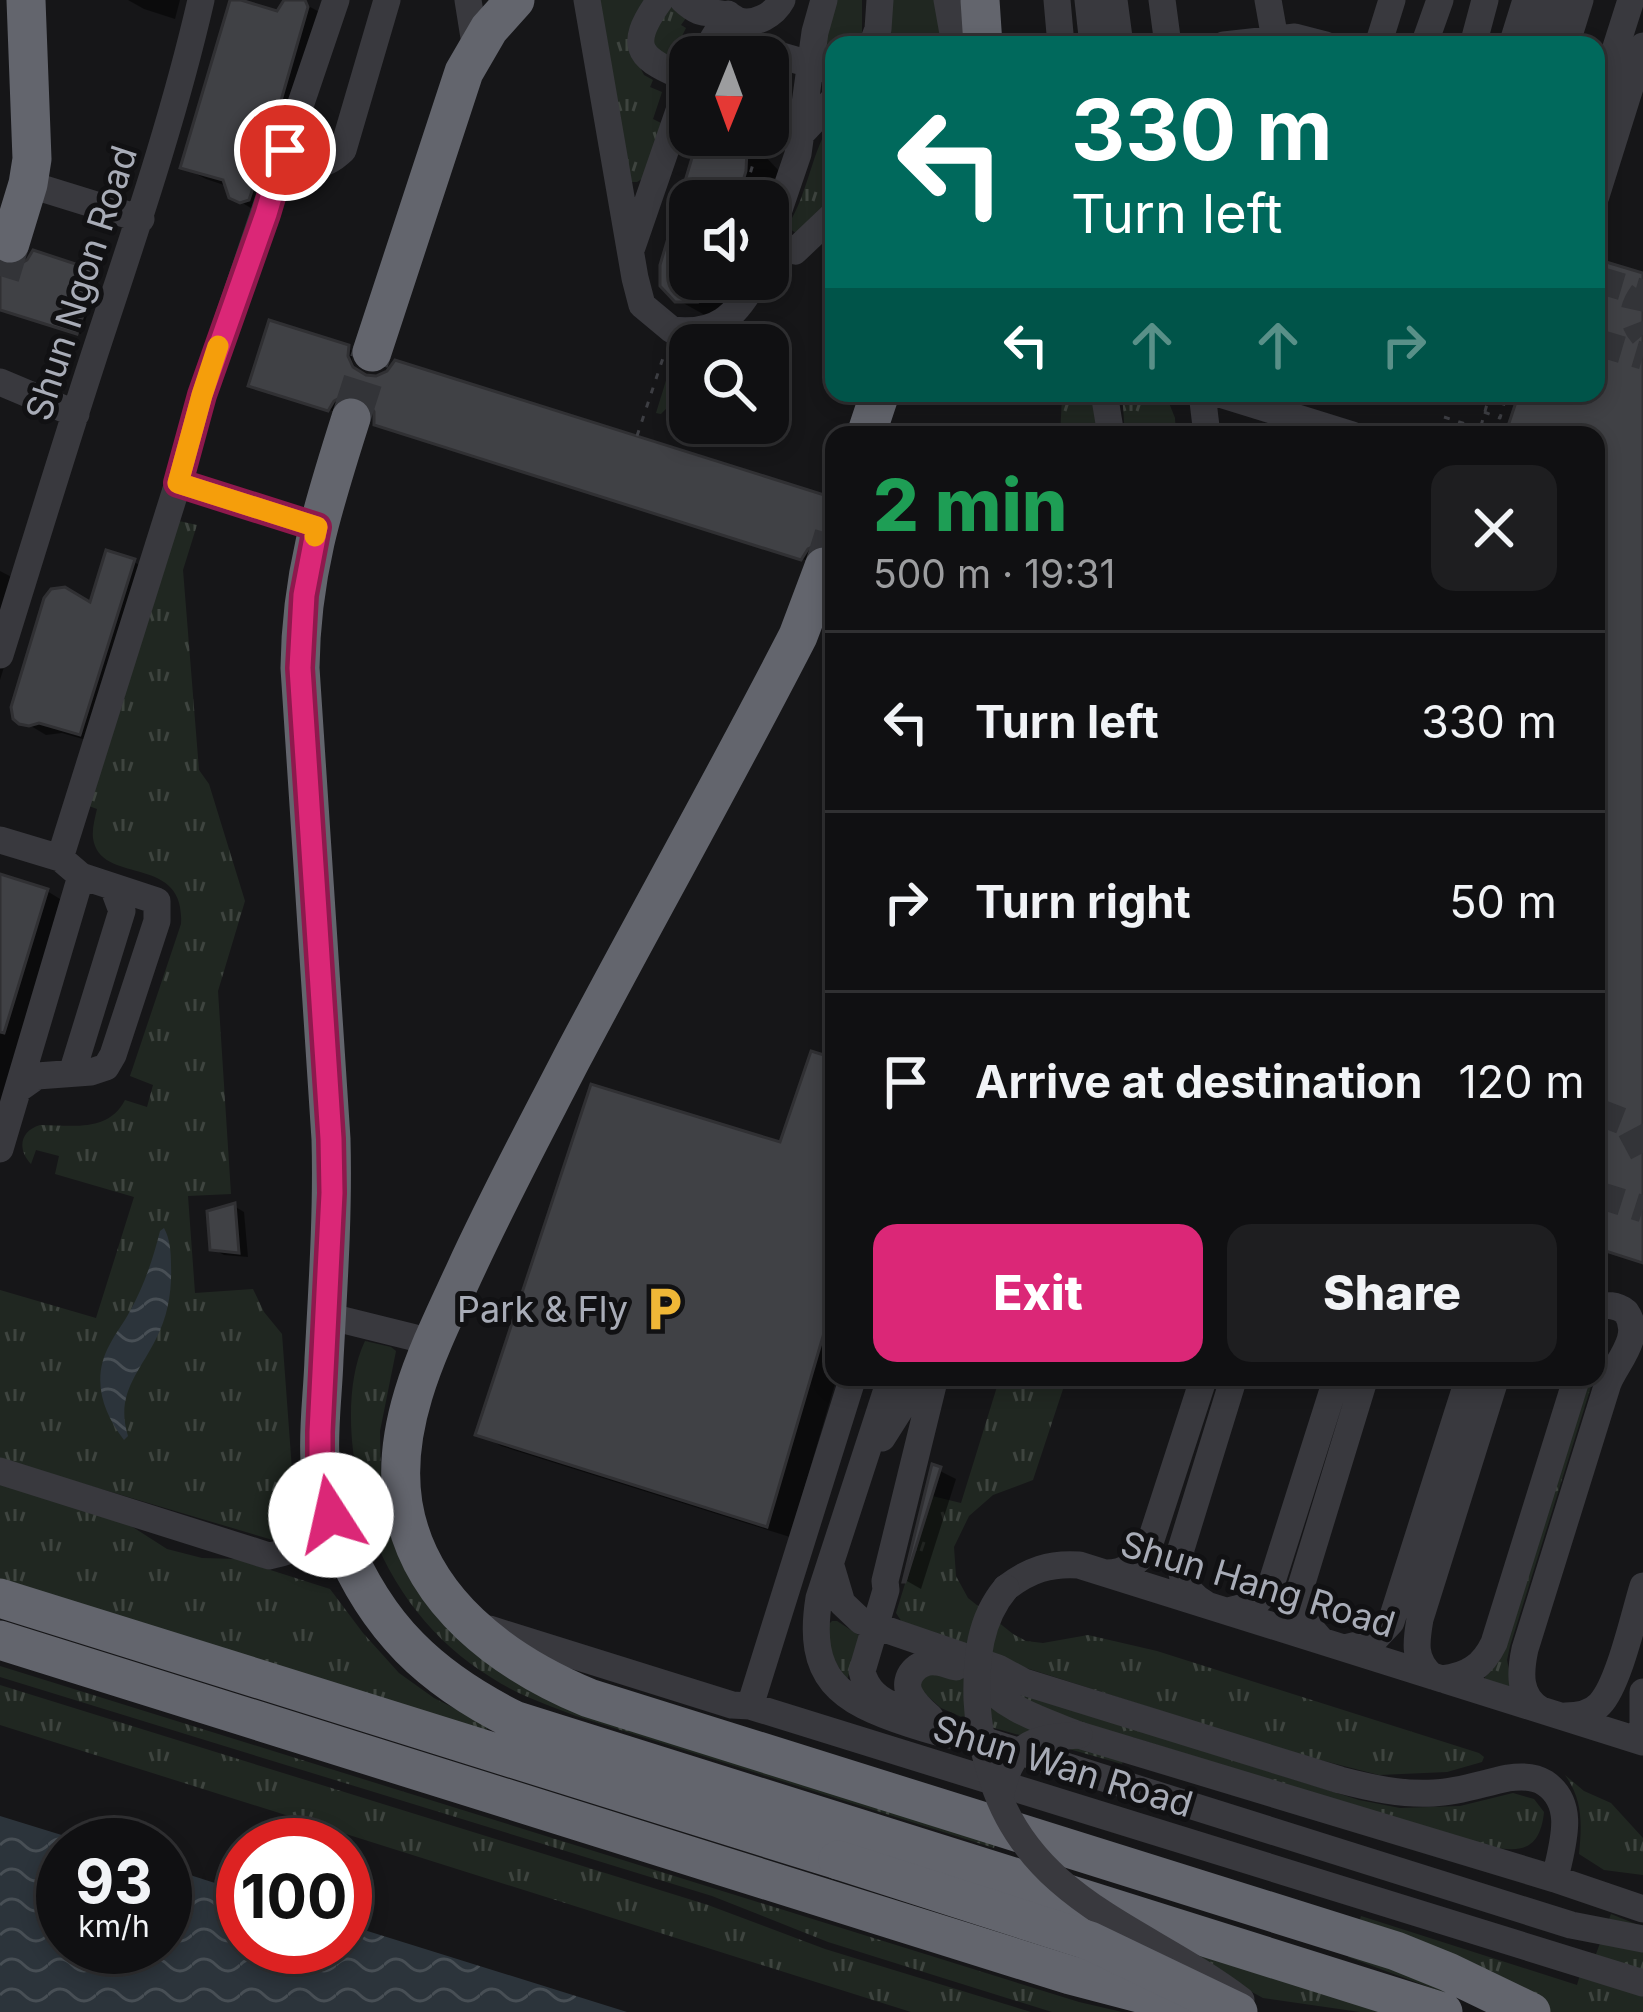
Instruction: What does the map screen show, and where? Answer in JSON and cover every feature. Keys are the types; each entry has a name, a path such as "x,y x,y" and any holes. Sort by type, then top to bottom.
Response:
{"highway":[{"path":"10,243 28,184 32,136 26,0"},
{"path":"980,0 982,36"},
{"path":"372,352 486,16"},
{"path":"351,418 317,527 304,595 300,668 331,1139 320,1460 331,1515 351,1564 388,1626 447,1681 514,1720 1443,2012"},
{"path":"824,567 798,636 499,1197 433,1342 405,1428 400,1474 410,1532 424,1564 462,1618 518,1664 589,1698 1409,1956 1531,2012"},
{"path":"0,1598 1090,1941 1238,2012"},
{"path":"0,1640 1070,1976 1253,2012"}],"street":[{"name":"Shun Ngon Road","path":"0,655 140,219 202,0"},
{"path":"0,1149 20,1088 71,867 202,395 336,0"},
{"path":"285,150 310,164 323,164 343,150 387,0"},
{"path":"586,0 642,304 672,330 706,330 745,300"},
{"path":"660,0 640,35 653,64 669,71"},
{"path":"683,0 698,13 726,13 741,22 761,20 782,0"},
{"path":"789,180 822,68 814,32 824,0"},
{"path":"875,36 880,0"},
{"path":"947,0 954,36"},
{"path":"1057,0 1060,36"},
{"path":"1088,0 1093,36"},
{"path":"1114,0 1119,36"},
{"path":"1162,0 1167,36"},
{"path":"1268,0 1273,36"},
{"path":"1381,36 1392,0"},
{"path":"1428,36 1440,0"},
{"path":"1475,36 1485,0"},
{"path":"1510,36 1514,0"},
{"path":"1512,36 1526,0"},
{"path":"1541,36 1552,0"},
{"path":"1569,36 1580,0"},
{"path":"1605,81 1630,0"},
{"path":"726,13 728,35 737,43 822,68"},
{"path":"1605,167 1643,46"},
{"path":"800,135 825,109"},
{"path":"789,116 800,135"},
{"path":"631,250 669,141"},
{"path":"28,184 140,219"},
{"path":"789,249 795,251 825,223"},
{"path":"0,382 76,414"},
{"path":"1259,402 1327,426"},
{"path":"178,483 317,527"},
{"path":"0,840 113,887 122,911 72,1073 37,1076 20,1088"},
{"path":"1605,1305 1625,1311 1636,1328 1636,1343 1608,1383 1525,1649 1522,1672 1530,1703 1572,1716 1588,1713 1605,1697 1643,1586"},
{"path":"326,1316 433,1342"},
{"path":"750,1706 850,1386"},
{"path":"888,1386 819,1598 814,1625 817,1653 832,1681 860,1705 952,1737 973,1737"},
{"path":"862,1468 916,1386"},
{"path":"933,1386 886,1590 862,1671 864,1682 878,1698 973,1737 1571,1925 1643,1939"},
{"path":"1103,1573 1125,1570 1150,1546 1201,1386"},
{"path":"1231,1386 1181,1549 1186,1586 1216,1608 1247,1608 1270,1588 1334,1386"},
{"path":"1362,1386 1298,1596 1302,1618 1312,1633 1333,1645 1373,1641 1391,1622 1465,1386"},
{"path":"1493,1386 1420,1618 1417,1653 1422,1666 1437,1678 1457,1677 1476,1668 1494,1643 1574,1386"},
{"path":"0,1471 268,1556 291,1552 331,1515"},
{"name":"Shun Hang Road","path":"1253,2012 1206,1973 1068,1889 1024,1846 1000,1801 979,1726 980,1643 987,1618 1006,1588 1025,1574 1049,1565 1079,1565 1643,1742"},
{"path":"830,1566 842,1603 852,1615 998,1668 1024,1682"},
{"name":"Shun Wan Road","path":"462,1618 1643,1983"},
{"path":"930,1718 907,1686 912,1672 935,1661 1024,1682 1372,1788 1434,1793 1518,1777 1539,1780 1555,1792 1565,1810 1556,1880"},
{"path":"977,1676 1007,1704 1079,1735 1643,1909"},
{"path":"1643,1692 1643,1724"},
{"path":"1000,1801 1010,1762 1025,1746 1044,1738 1079,1735"},
{"path":"1556,1880 1643,1896"}],"path":[{"path":"1481,426 1487,402"},
{"path":"1484,412 1500,418 1505,402"},
{"path":"1444,418 1470,426"}],"green space":[{"path":"598,0 650,0 633,54 644,75 653,80 650,87 662,92 653,119 661,123 645,177 637,182 629,182"},
{"path":"833,0 862,0 862,36 827,36"},
{"path":"889,0 936,0 940,36 886,36"},
{"path":"671,1 686,18 682,36 669,36 669,57 653,51 653,26"},
{"path":"825,135 825,209 796,233 789,223"},
{"path":"669,371 669,406 656,413"},
{"path":"1062,402 1094,402 1096,426 1060,426"},
{"path":"1123,402 1169,402 1175,418 1175,426 1124,426"},
{"path":"179,521 197,525 183,570 199,770 209,784 245,901 218,991 231,1194 188,1196 195,1293 253,1289 282,1334 292,1470 302,1521 294,1538 283,1543 0,1459 0,1290 96,1318 134,1197 55,1174 59,1156 36,1150 31,1164 23,1141 40,1125 76,1126 109,1118 125,1100 147,1107 153,1085 130,1076 181,924 179,902 157,878 110,862 99,853 93,838 97,809 89,806"},
{"path":"365,1341 396,1351 380,1431 381,1484 386,1508 447,1624 996,1841 994,1848 576,1716 512,1690 463,1658 415,1609 367,1518 351,1423 354,1380"},
{"path":"997,1386 1064,1386 1033,1480 993,1495 969,1516 954,1547 956,1576 968,1598 1026,1641 1043,1643 1088,1635 1157,1651 1479,1753 1482,1762 1447,1772 1379,1775 1293,1753 995,1658 902,1622 896,1613 932,1496 961,1503"},
{"path":"1582,1386 1591,1386 1510,1646 1507,1660 1512,1685 1485,1680"},
{"path":"0,1484 128,1524 167,1549 202,1558 236,1559 330,1589 399,1673 434,1698 488,1725 486,1735 0,1584"},
{"path":"832,1621 860,1636 847,1680 831,1655 826,1627"},
{"path":"0,1666 1122,2012 1052,2012 828,1942 712,1896 0,1677"},
{"path":"946,1670 1359,1800 1400,1808 1460,1806 1513,1793 1534,1799 1544,1812 1541,1827 1536,1838 1521,1848 1475,1844 1132,1737 1122,1764 973,1722 941,1708 919,1682 928,1673"},
{"path":"0,1685 708,1905 825,1949 1031,2012 911,2012 372,1842 372,1818 295,1818 0,1725"},
{"path":"1565,1775 1584,1791 1611,1803 1643,1838 1643,1875 1604,1870 1579,1854 1580,1813"},
{"path":"1611,1914 1643,1927 1643,2012 1528,2012 1472,2003 1348,1957 1361,1916 1577,1985 1587,1952 1596,1954"},
{"path":"1141,1932 1394,2012 1360,2012 1263,1998"}],"water":[{"path":"164,1228 171,1255 168,1303 127,1396 128,1436 124,1440 105,1406 101,1369 140,1292"},
{"path":"0,1816 36,1827 36,1974 192,1974 192,1876 216,1883 216,1974 372,1974 372,1932 627,2012 0,2012"}],"building":[{"path":"230,0 277,11 284,0 305,0 308,7 249,200 240,203 229,198 223,180 180,168"},
{"path":"693,156 747,156 743,180 685,180"},
{"path":"669,235 669,296 660,286 660,265"},
{"path":"33,250 97,271 77,334 0,310 0,264 16,266"},
{"path":"1605,262 1643,273 1643,1263 1605,1251 1605,426 1508,426 1516,402 1605,402"},
{"path":"269,320 349,345 353,367 366,375 387,371 395,360 825,495 825,544 808,549 801,560 374,425 374,412 359,396 345,395 328,411 248,386"},
{"path":"106,550 135,559 80,735 39,723 19,724 11,707 44,598 51,589 65,587 90,602"},
{"path":"0,874 48,889 4,1033 0,1032"},
{"path":"811,1051 825,1055 825,1330 767,1527 475,1435 591,1084 780,1142"},
{"path":"235,1203 239,1253 210,1250 207,1211"},
{"path":"932,1464 941,1467 903,1582"}],"tunnel":[{"path":"0,276 10,243"},
{"path":"1605,282 1643,293 1634,314 1643,335"},
{"path":"1605,345 1643,356"},
{"path":"351,418 372,352"},
{"path":"1605,1114 1627,1123 1643,1153"},
{"path":"1605,1197 1643,1209"}],"slow traffic":[{"path":"218,346 178,483 317,527 315,536"}],"place":[{"name":"Park & Fly","path":"664,1309"}],"route":[{"path":"285,150 202,395 178,483 317,527 304,595 300,668 331,1139 320,1460 331,1515"}]}
